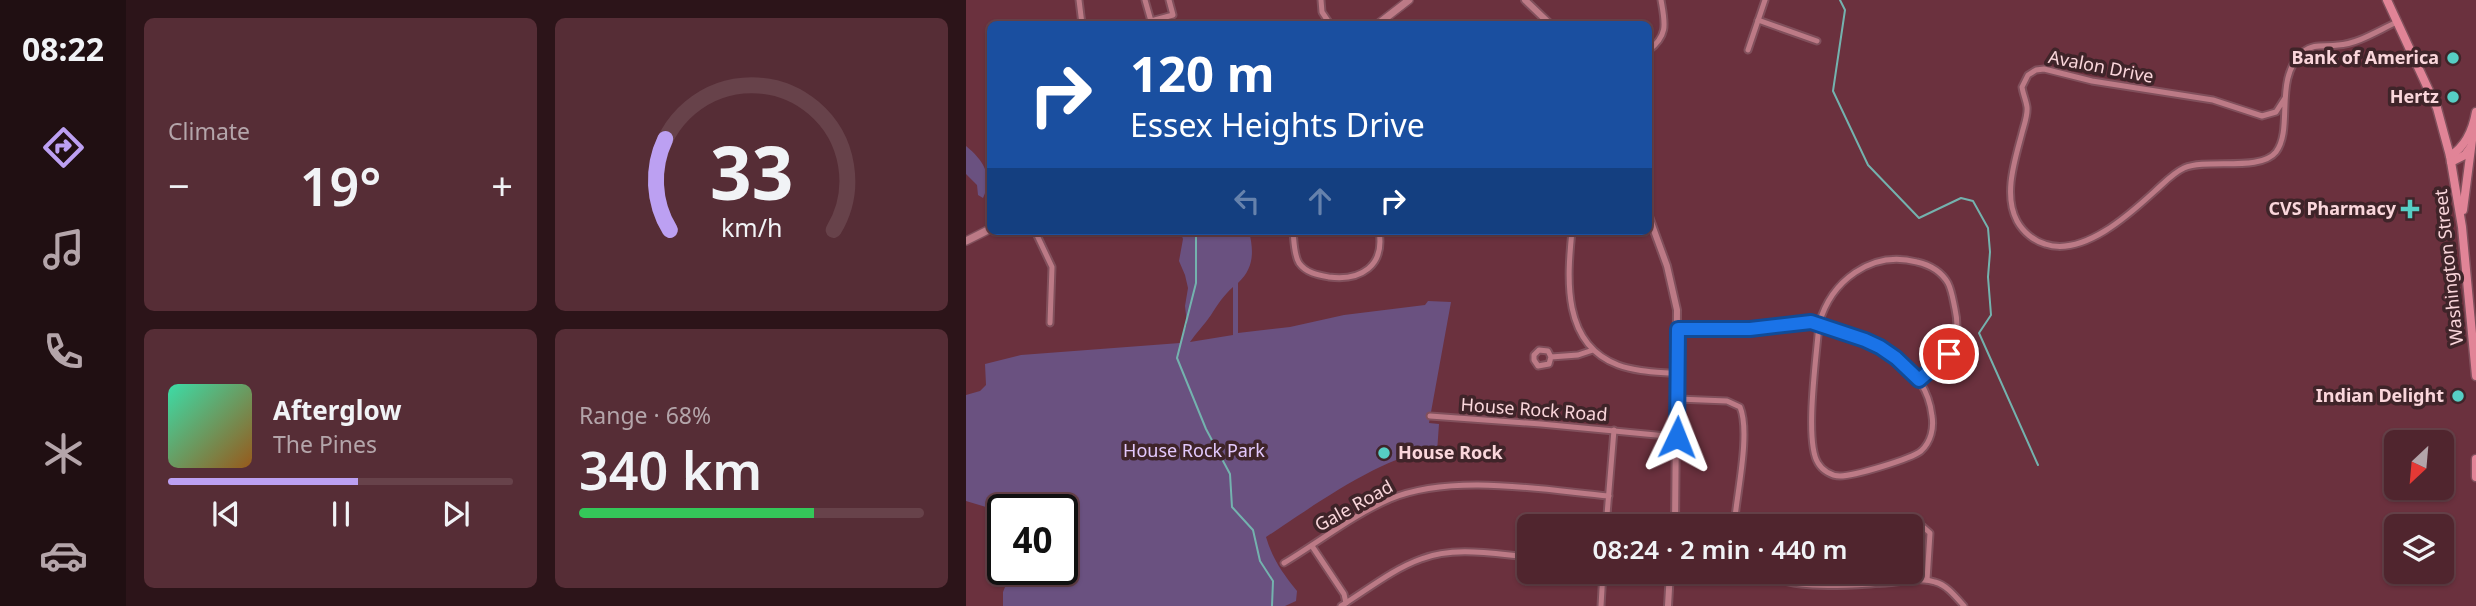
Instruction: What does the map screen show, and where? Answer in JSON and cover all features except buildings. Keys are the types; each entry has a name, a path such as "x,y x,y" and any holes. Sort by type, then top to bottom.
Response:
{"main road":[{"path":"1382,21 1409,0"},
{"name":"Washington Street","path":"2387,0 2437,108 2451,159 2474,323 2476,376"},
{"path":"2462,227 2476,112"},
{"path":"2451,159 2474,125"},
{"path":"2451,159 2465,155 2472,146"},
{"path":"966,241 987,230"},
{"path":"2476,459 2476,477"}],"street":[{"path":"1079,0 1082,21"},
{"path":"1145,0 1151,21 1173,15 1170,0"},
{"path":"1321,0 1322,12 1329,21"},
{"path":"1525,0 1546,21"},
{"path":"1652,47 1663,36 1661,0"},
{"path":"1748,50 1765,0"},
{"path":"1759,20 1817,41"},
{"name":"Avalon Drive","path":"2285,98 2276,112 2262,116 2213,100 2115,85 2044,69 2036,70 2028,75 2022,87 2027,106 2012,179 2012,201 2016,218 2031,236 2048,245 2071,245 2120,221 2181,170 2206,164 2260,161 2271,156 2282,139 2290,71 2297,58 2307,49 2321,45 2346,44 2397,22"},
{"path":"1652,226 1674,289 1678,329 1675,514"},
{"path":"1037,235 1052,267 1050,324"},
{"path":"1293,235 1296,256 1302,267 1317,275 1345,278 1358,275 1373,265 1380,249 1379,235"},
{"path":"1572,235 1568,281 1571,306 1582,336 1593,350 1608,361 1625,367 1678,374"},
{"path":"1678,329 1760,328 1804,322 1819,324 1880,347 1896,358 1919,380 1926,392 1933,430 1921,451 1911,457 1872,469 1842,476 1832,475 1817,462 1811,432 1819,324 1824,308 1836,289 1859,269 1893,259 1908,260 1931,266 1940,272 1951,291 1957,318 1957,335 1949,354 1919,380"},
{"path":"1551,357 1578,355 1593,350"},
{"path":"1678,399 1727,401 1740,407 1744,438 1735,514"},
{"name":"House Rock Road","path":"1430,416 1677,437"},
{"path":"1607,514 1614,430"},
{"name":"Gale Road","path":"1284,563 1379,505 1404,494 1436,487 1474,485 1609,496"},
{"path":"1923,527 1930,533 1927,580"},
{"path":"1312,546 1344,594 1345,605 1400,569 1432,555 1458,552 1517,556"},
{"path":"1923,580 1945,587 1964,606"},
{"path":"1601,606 1602,584"},
{"path":"1668,606 1669,584"}],"green space":[{"path":"966,146 985,169 987,183 983,198 978,195 977,185 966,174"},
{"name":"House Rock Park","path":"1182,235 1250,235 1252,246 1250,265 1238,283 1238,333 1290,327 1344,315 1425,305 1428,301 1451,302 1429,423 1439,424 1437,452 1418,453 1373,471 1325,498 1266,537 1278,566 1297,591 1296,601 1285,606 1003,606 1003,592 1009,585 1078,585 1078,494 987,494 987,508 966,501 966,395 980,391 986,385 985,364 1021,355 1180,343 1187,324 1185,306 1188,288 1179,261","holes":["1233,287 1233,335 1190,342 1221,300"]}],"waterway":[{"path":"1840,0 1845,10 1833,91 1868,165 1919,218 1961,198 1973,201 1988,228 1991,315 1979,333 2038,465"},
{"path":"1196,235 1196,283 1177,358 1206,429 1230,474 1232,507 1253,530 1260,561 1273,581 1272,606"}],"place":[{"name":"Bank of America","path":"2453,58"},
{"name":"Hertz","path":"2453,97"},
{"name":"CVS Pharmacy","path":"2410,209"},
{"name":"Indian Delight","path":"2458,396"},
{"name":"House Rock","path":"1384,453"}],"route":[{"path":"1677,437 1678,329 1771,328 1811,322 1880,347 1919,380 1949,354"}]}
